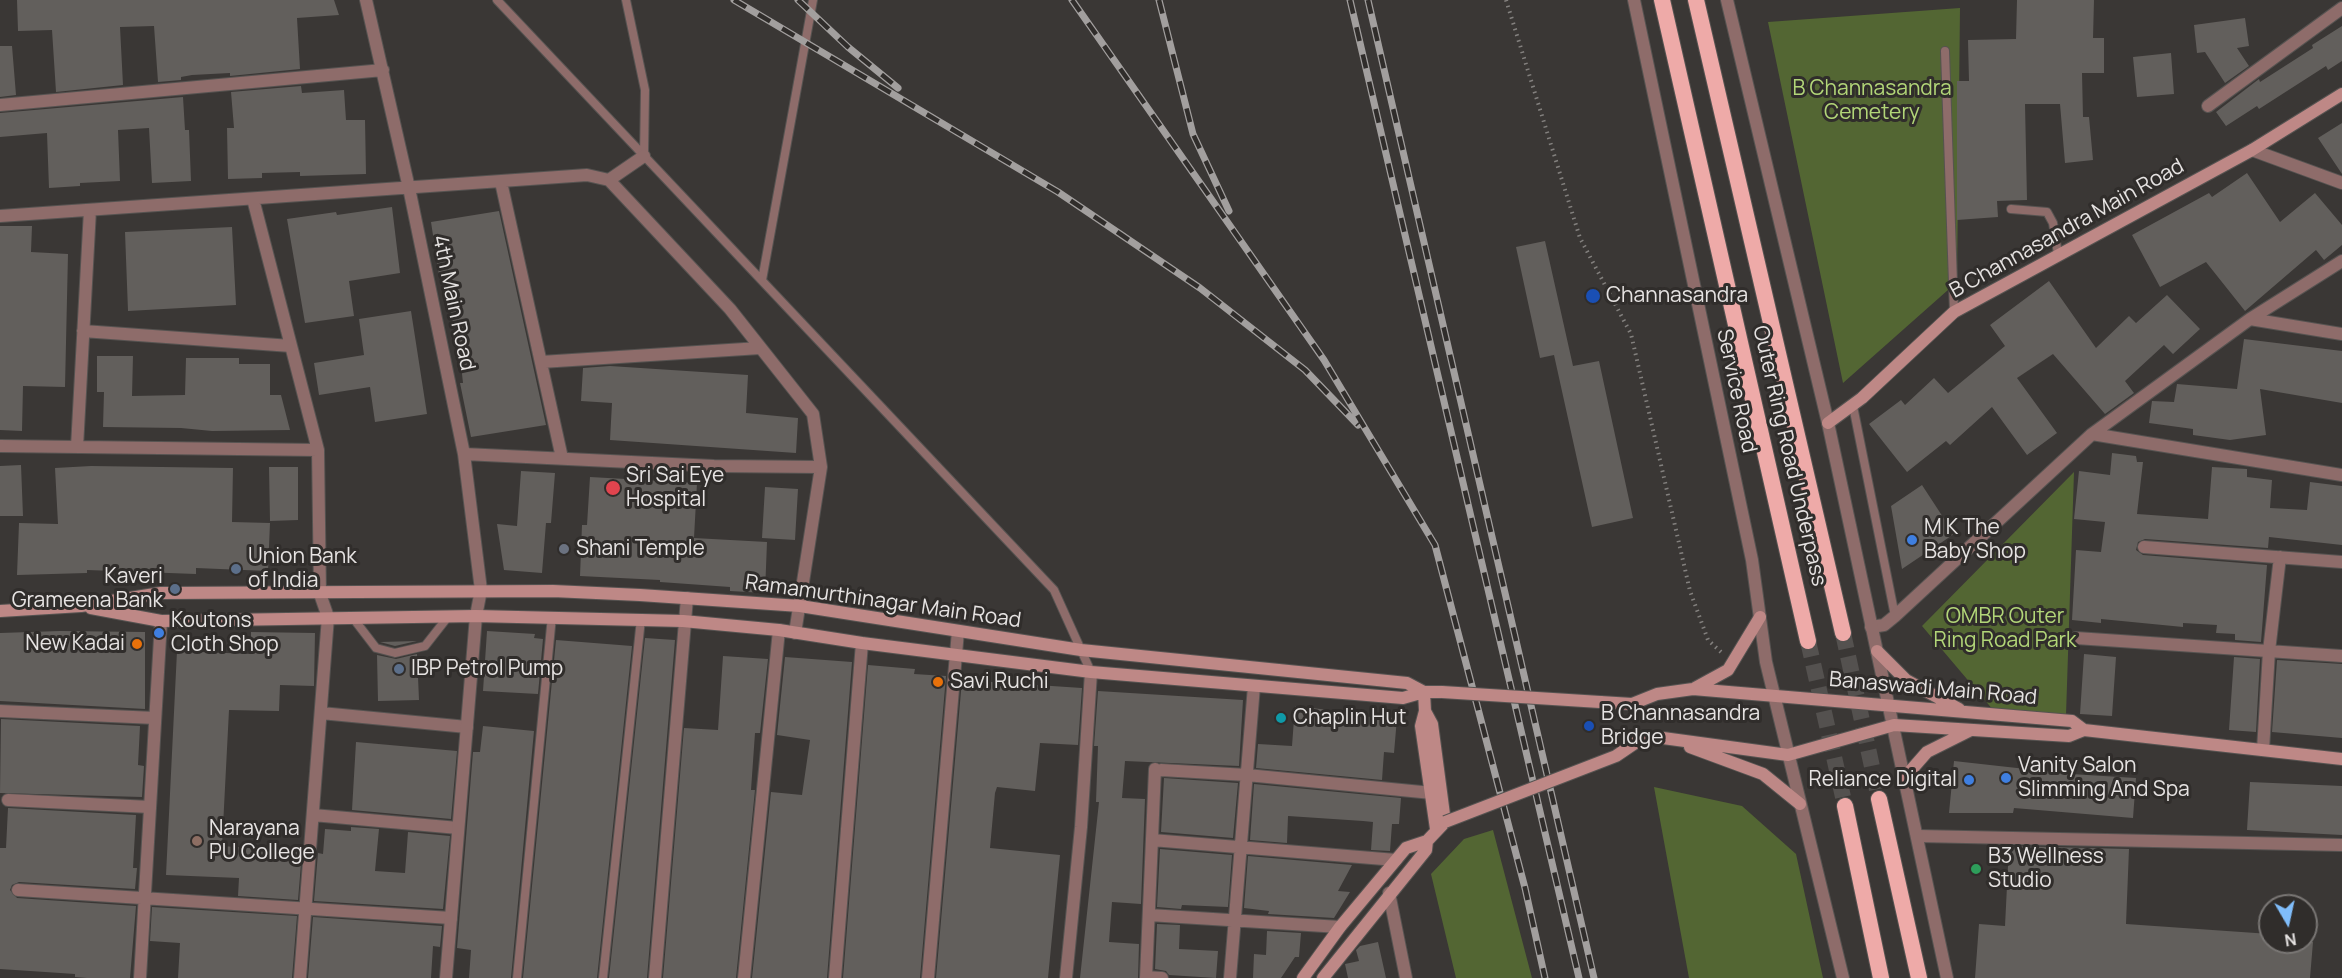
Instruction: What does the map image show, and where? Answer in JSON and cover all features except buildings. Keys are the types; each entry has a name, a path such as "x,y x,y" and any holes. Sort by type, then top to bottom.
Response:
{"highway":[{"name":"Outer Ring Road Underpass","path":"1662,0 1808,641"},
{"name":"Outer Ring Road Underpass","path":"1696,0 1843,633"},
{"path":"1879,799 1919,978"},
{"path":"1845,806 1881,978"}],"main road":[{"name":"B Channasandra Main Road","path":"1828,423 1853,406 1954,312 2252,150 2342,94"},
{"name":"Ramamurthinagar Main Road","path":"0,612 81,606 161,593 320,594 481,590 687,598 800,606 1081,650 1407,683 1424,692"},
{"name":"Ramamurthinagar Main Road","path":"81,606 161,621 476,616 552,616 683,621 779,630 862,643 1091,672 1403,698 1424,692 1442,692 1632,704 1656,694 1694,689 1774,696"},
{"path":"1694,689 1728,670 1760,617"},
{"path":"1877,651 1906,680 1965,712"},
{"path":"1424,692 1425,711 1421,726 1431,793 1441,826"},
{"name":"Banaswadi Main Road","path":"1774,696 2072,720 2084,730"},
{"path":"1425,711 1432,724 1441,826"},
{"name":"Banaswadi Main Road","path":"1788,755 1894,725 1975,728 2069,736 2084,730 2342,759"},
{"path":"1905,777 1927,752 1949,738 1975,728"},
{"path":"1303,978 1340,927 1406,848 1427,841 1441,826 1616,756 1641,739 1664,738 1788,755"},
{"path":"1664,738 1763,774 1800,804"},
{"path":"1323,978 1389,893 1426,850 1427,841"}],"street":[{"name":"4th Main Road","path":"366,0 410,188 464,454 481,590 476,616 446,978"},
{"name":"Service Road","path":"1634,0 1752,560 1774,696 1844,978"},
{"path":"1727,0 1828,423 1947,978"},
{"path":"2208,106 2342,9"},
{"path":"0,105 383,70"},
{"path":"2252,150 2342,183"},
{"path":"609,180 644,156"},
{"path":"0,216 587,175 609,180 730,309 813,414 821,466 795,633"},
{"path":"501,182 562,458"},
{"path":"253,199 318,450 320,594 328,617 313,815 303,909 300,978"},
{"path":"77,447 90,210"},
{"path":"1871,627 1884,625 1895,616 2092,434 2250,319 2342,261"},
{"path":"2250,319 2342,334"},
{"path":"83,331 291,346"},
{"path":"542,362 760,348"},
{"path":"2092,434 2342,475"},
{"path":"0,446 318,450"},
{"path":"464,454 714,466 821,466"},
{"path":"2144,547 2342,562"},
{"path":"2263,750 2269,651 2280,557"},
{"path":"655,978 683,621 687,598"},
{"path":"140,978 161,621"},
{"path":"744,978 779,630"},
{"path":"928,978 958,631"},
{"path":"2076,638 2342,656"},
{"path":"835,978 862,643"},
{"path":"1066,978 1082,826 1091,672"},
{"path":"1230,978 1254,686"},
{"path":"0,711 155,718"},
{"path":"321,713 467,727"},
{"path":"1162,978 1146,977 1152,840 1158,770 1247,775 1431,793"},
{"path":"8,800 150,807"},
{"path":"313,815 458,828"},
{"path":"1918,836 2342,845"},
{"path":"1152,840 1396,860"},
{"path":"18,890 451,918"},
{"path":"1389,893 1406,978"},
{"path":"1149,915 1340,927"}],"lane":[{"path":"497,0 1054,590 1091,672"},
{"path":"626,0 645,90 644,156"},
{"path":"762,280 813,0"},
{"path":"1945,51 1954,312"},
{"path":"2011,209 2040,210 2052,217 2058,254"},
{"path":"1853,406 1895,616"},
{"path":"517,978 552,616"},
{"path":"353,618 376,648 395,653 425,646 447,618"},
{"path":"603,978 641,619"}],"path":[{"path":"1506,0 1580,238 1631,334 1690,591 1708,640 1733,663"}],"green space":[{"name":"B Channasandra Cemetery","path":"1960,8 1957,282 1843,383 1768,22"},
{"name":"OMBR Outer Ring Road Park","path":"2074,472 2066,715 1994,711 1922,626"},
{"path":"1654,787 1742,806 1796,854 1823,978 1689,978"},
{"path":"1493,830 1532,978 1456,978 1431,874 1464,839"}],"tunnel":[{"path":"1843,633 1879,799"},
{"path":"1808,641 1845,806"}],"railway":[{"path":"734,0 1058,192 1200,288 1305,370 1358,425"},
{"path":"798,0 848,47 898,88"},
{"path":"1072,0 1324,360 1435,545 1525,888 1545,978"},
{"path":"1159,0 1193,134 1229,211"},
{"path":"1350,0 1579,978"},
{"path":"1368,0 1594,978"}],"place":[{"name":"Channasandra","path":"1593,296"},
{"name":"Sri Sai Eye Hospital","path":"613,488"},
{"name":"M K The Baby Shop","path":"1912,540"},
{"name":"Shani Temple","path":"564,549"},
{"name":"Union Bank of India","path":"236,569"},
{"name":"Kaveri Grameena Bank","path":"175,589"},
{"name":"Koutons Cloth Shop","path":"159,633"},
{"name":"New Kadai","path":"137,644"},
{"name":"IBP Petrol Pump","path":"399,669"},
{"name":"Savi Ruchi","path":"938,682"},
{"name":"Chaplin Hut","path":"1281,718"},
{"name":"B Channasandra Bridge","path":"1589,726"},
{"name":"Vanity Salon Slimming And Spa","path":"2006,778"},
{"name":"Reliance Digital","path":"1969,780"},
{"name":"Narayana PU College","path":"197,841"},
{"name":"B3 Wellness Studio","path":"1976,869"}]}
